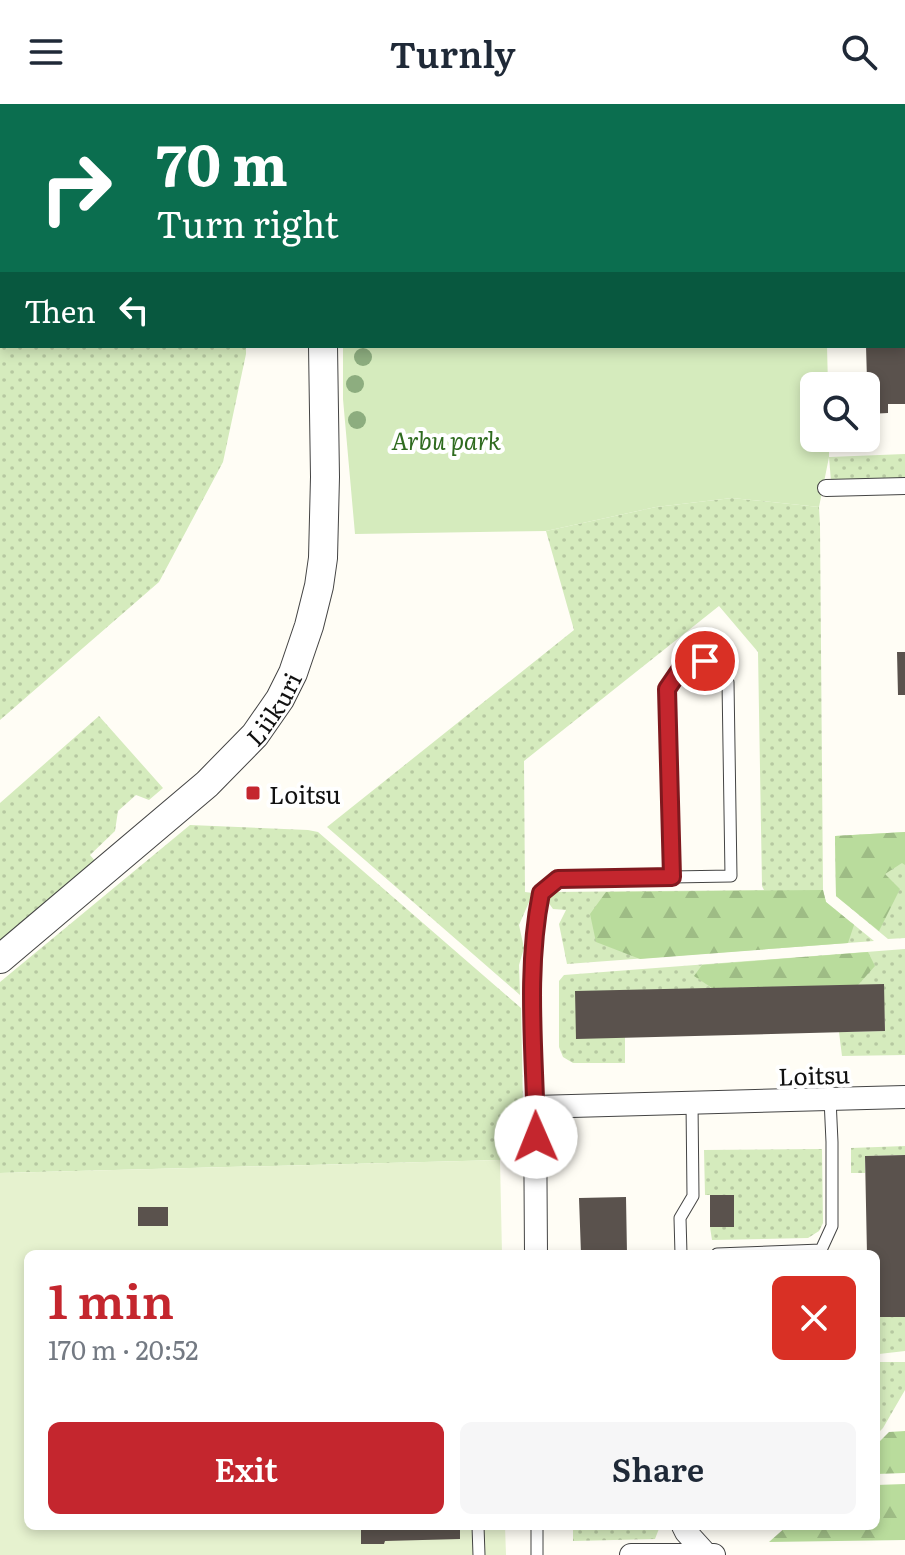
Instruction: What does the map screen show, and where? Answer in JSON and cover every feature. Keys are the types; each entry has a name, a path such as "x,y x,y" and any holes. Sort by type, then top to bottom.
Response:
{"street":[{"name":"Liikuri","path":"0,959 207,784 255,735 280,699 293,673 309,626 321,572 325,517 323,348"},
{"path":"826,488 905,486"},
{"name":"Loitsu","path":"535,1107 905,1097"},
{"path":"535,1107 536,1250"},
{"path":"685,1530 710,1554"},
{"path":"631,1555 710,1554"}],"lane":[{"path":"535,1107 531,1011 535,921 541,893 558,879 731,876 728,682 718,667 705,661 680,670 667,689 672,877"},
{"path":"821,1250 832,1226 830,1099"},
{"path":"681,1250 680,1218 693,1196 692,1103"},
{"path":"478,1530 479,1555"},
{"path":"537,1530 537,1555"}],"green space":[{"path":"0,348 246,348 223,462 159,582 0,720"},
{"name":"Arbu park","path":"343,348 827,348 828,372 800,372 800,452 829,452 819,507 732,498 656,507 546,531 355,534 343,399"},
{"path":"905,454 905,478 831,481 829,457"},
{"path":"732,498 819,507 823,890 826,902 874,941 567,964 559,924 566,910 553,909 548,902 552,892 764,890 758,652 719,606 524,761 525,892 533,893 519,925 524,948 519,965 520,995 327,827 574,630 546,531 656,507"},
{"path":"99,716 163,788 149,800 136,795 118,811 115,831 90,855 96,862 0,942 0,803"},
{"path":"190,825 318,832 521,1008 524,1153 505,1154 500,1160 0,1173 0,982"},
{"path":"905,832 905,938 888,939 836,896 835,836"},
{"path":"905,832 905,865 902,863 885,874 900,889 879,931 836,896 835,836"},
{"path":"823,890 826,902 854,925 848,943 640,959 596,942 590,914 606,892"},
{"path":"905,949 905,1055 842,1056 839,1032 885,1031 883,984 625,1037 625,1063 573,1063 563,1057 559,1047 559,981 564,975"},
{"path":"868,952 875,966 858,985 712,988 694,976 702,965"},
{"path":"905,1146 905,1155 865,1156 865,1173 851,1173 851,1148"},
{"path":"822,1149 823,1223 819,1231 808,1238 712,1240 710,1227 734,1227 734,1195 705,1195 704,1150"},
{"path":"500,1160 502,1250 24,1250 24,1530 505,1530 506,1555 0,1555 0,1173"},
{"path":"880,1317 905,1317 905,1351 880,1354"},
{"path":"880,1362 905,1362 905,1390 880,1431"},
{"path":"905,1431 905,1473 880,1474 880,1441 889,1432"},
{"path":"905,1484 905,1540 769,1542 782,1530 880,1530 880,1485"},
{"path":"573,1530 658,1530 655,1539 573,1541"}],"building":[{"path":"866,348 905,348 905,404 888,404 888,413 880,413 880,372 867,372"},
{"path":"897,652 905,652 905,695 898,695"},
{"path":"884,984 885,1031 576,1039 575,991"},
{"path":"905,1155 905,1317 880,1317 880,1250 867,1250 865,1156"},
{"path":"710,1195 734,1195 734,1227 710,1227"},
{"path":"626,1197 627,1250 581,1250 579,1198"},
{"path":"138,1207 168,1207 168,1226 138,1226"},
{"path":"361,1530 460,1530 460,1539 361,1544"}],"place":[{"name":"Loitsu","path":"253,793"}],"route":[{"path":"536,1137 531,1011 535,921 541,893 558,879 672,877 667,689 680,670 705,661"}]}
